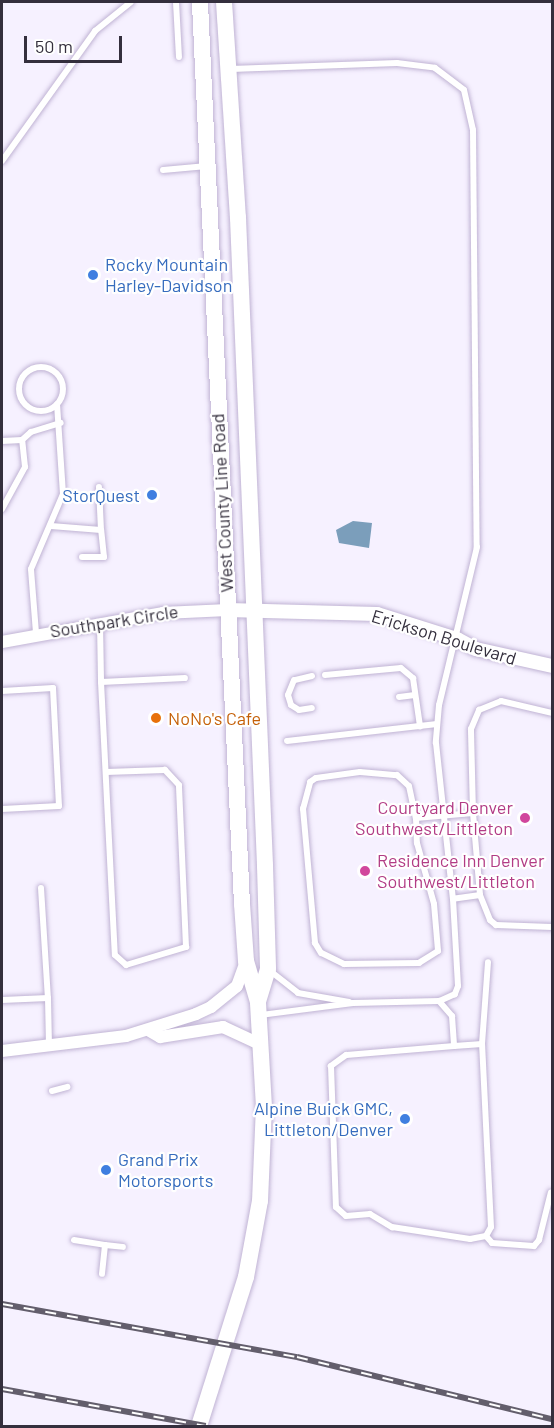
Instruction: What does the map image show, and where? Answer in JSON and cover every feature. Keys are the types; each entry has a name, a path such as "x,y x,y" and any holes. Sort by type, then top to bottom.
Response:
{"main road":[{"name":"West County Line Road","path":"200,2 246,961 259,1009"},
{"name":"West County Line Road","path":"199,1426 246,1277 260,1201 264,1107 259,1009 268,969 254,611 224,2"}],"street":[{"name":"Southpark Circle","path":"2,642 36,633 181,610 228,610"},
{"name":"Erickson Boulevard","path":"228,610 377,614 457,639 476,649 552,666"},
{"path":"150,1031 156,1023 196,1014 226,996 237,986 246,961"},
{"path":"2,1051 49,1048 150,1031 160,1037 223,1027 259,1044"}],"lane":[{"path":"2,161 95,32 131,2"},
{"path":"176,2 179,57"},
{"path":"229,69 421,65 457,81 469,101 474,154 477,547 437,724 443,815 453,899 458,986 455,994 439,1001 352,1003 259,1009"},
{"path":"163,170 209,166"},
{"path":"36,633 31,569 63,494 61,423 57,404 63,392 59,376 45,367 28,371 20,385 23,402 38,411 57,404"},
{"path":"2,441 22,440 31,432 61,423"},
{"path":"2,509 25,466 22,440"},
{"path":"82,557 104,557 99,487"},
{"path":"51,526 101,530"},
{"path":"100,622 101,682 115,955 126,965 186,947 179,785 165,770 106,772"},
{"path":"325,675 401,668 413,678 420,726"},
{"path":"312,676 294,680 288,695 291,705 298,710 312,708"},
{"path":"101,682 185,678"},
{"path":"2,690 53,688 59,806 2,809"},
{"path":"399,697 415,695"},
{"path":"552,713 501,701 479,710 471,729 473,813 480,895 490,920 496,925 552,927"},
{"path":"287,741 437,724"},
{"path":"360,772 397,775 409,786 416,818 417,843 434,904 438,951 418,963 364,964 344,964 321,953 315,943 306,858 303,809 310,782 360,772"},
{"path":"416,818 473,813"},
{"path":"41,888 49,1048"},
{"path":"453,899 480,895"},
{"path":"486,1236 491,1227 483,1044 488,962"},
{"path":"268,969 298,993 352,1003"},
{"path":"2,1000 48,998"},
{"path":"439,1001 453,1016 454,1046"},
{"path":"483,1044 346,1055 332,1066 336,1207 346,1216 370,1214 392,1227 470,1239 486,1236"},
{"path":"52,1091 67,1087"},
{"path":"486,1236 492,1243 534,1246 539,1240 551,1192"},
{"path":"74,1240 123,1247"},
{"path":"102,1274 105,1245"}],"water":[{"path":"353,521 372,523 369,548 339,543 336,530"}],"railway":[{"path":"2,1304 297,1357 552,1419"},
{"path":"2,1389 206,1426"}],"place":[{"name":"Rocky Mountain Harley-Davidson","path":"93,275"},
{"name":"StorQuest","path":"152,495"},
{"name":"NoNo's Cafe","path":"156,718"},
{"name":"Courtyard Denver Southwest/Littleton","path":"525,818"},
{"name":"Residence Inn Denver Southwest/Littleton","path":"365,871"},
{"name":"Alpine Buick GMC, Littleton/Denver","path":"405,1119"},
{"name":"Grand Prix Motorsports","path":"106,1170"}]}
